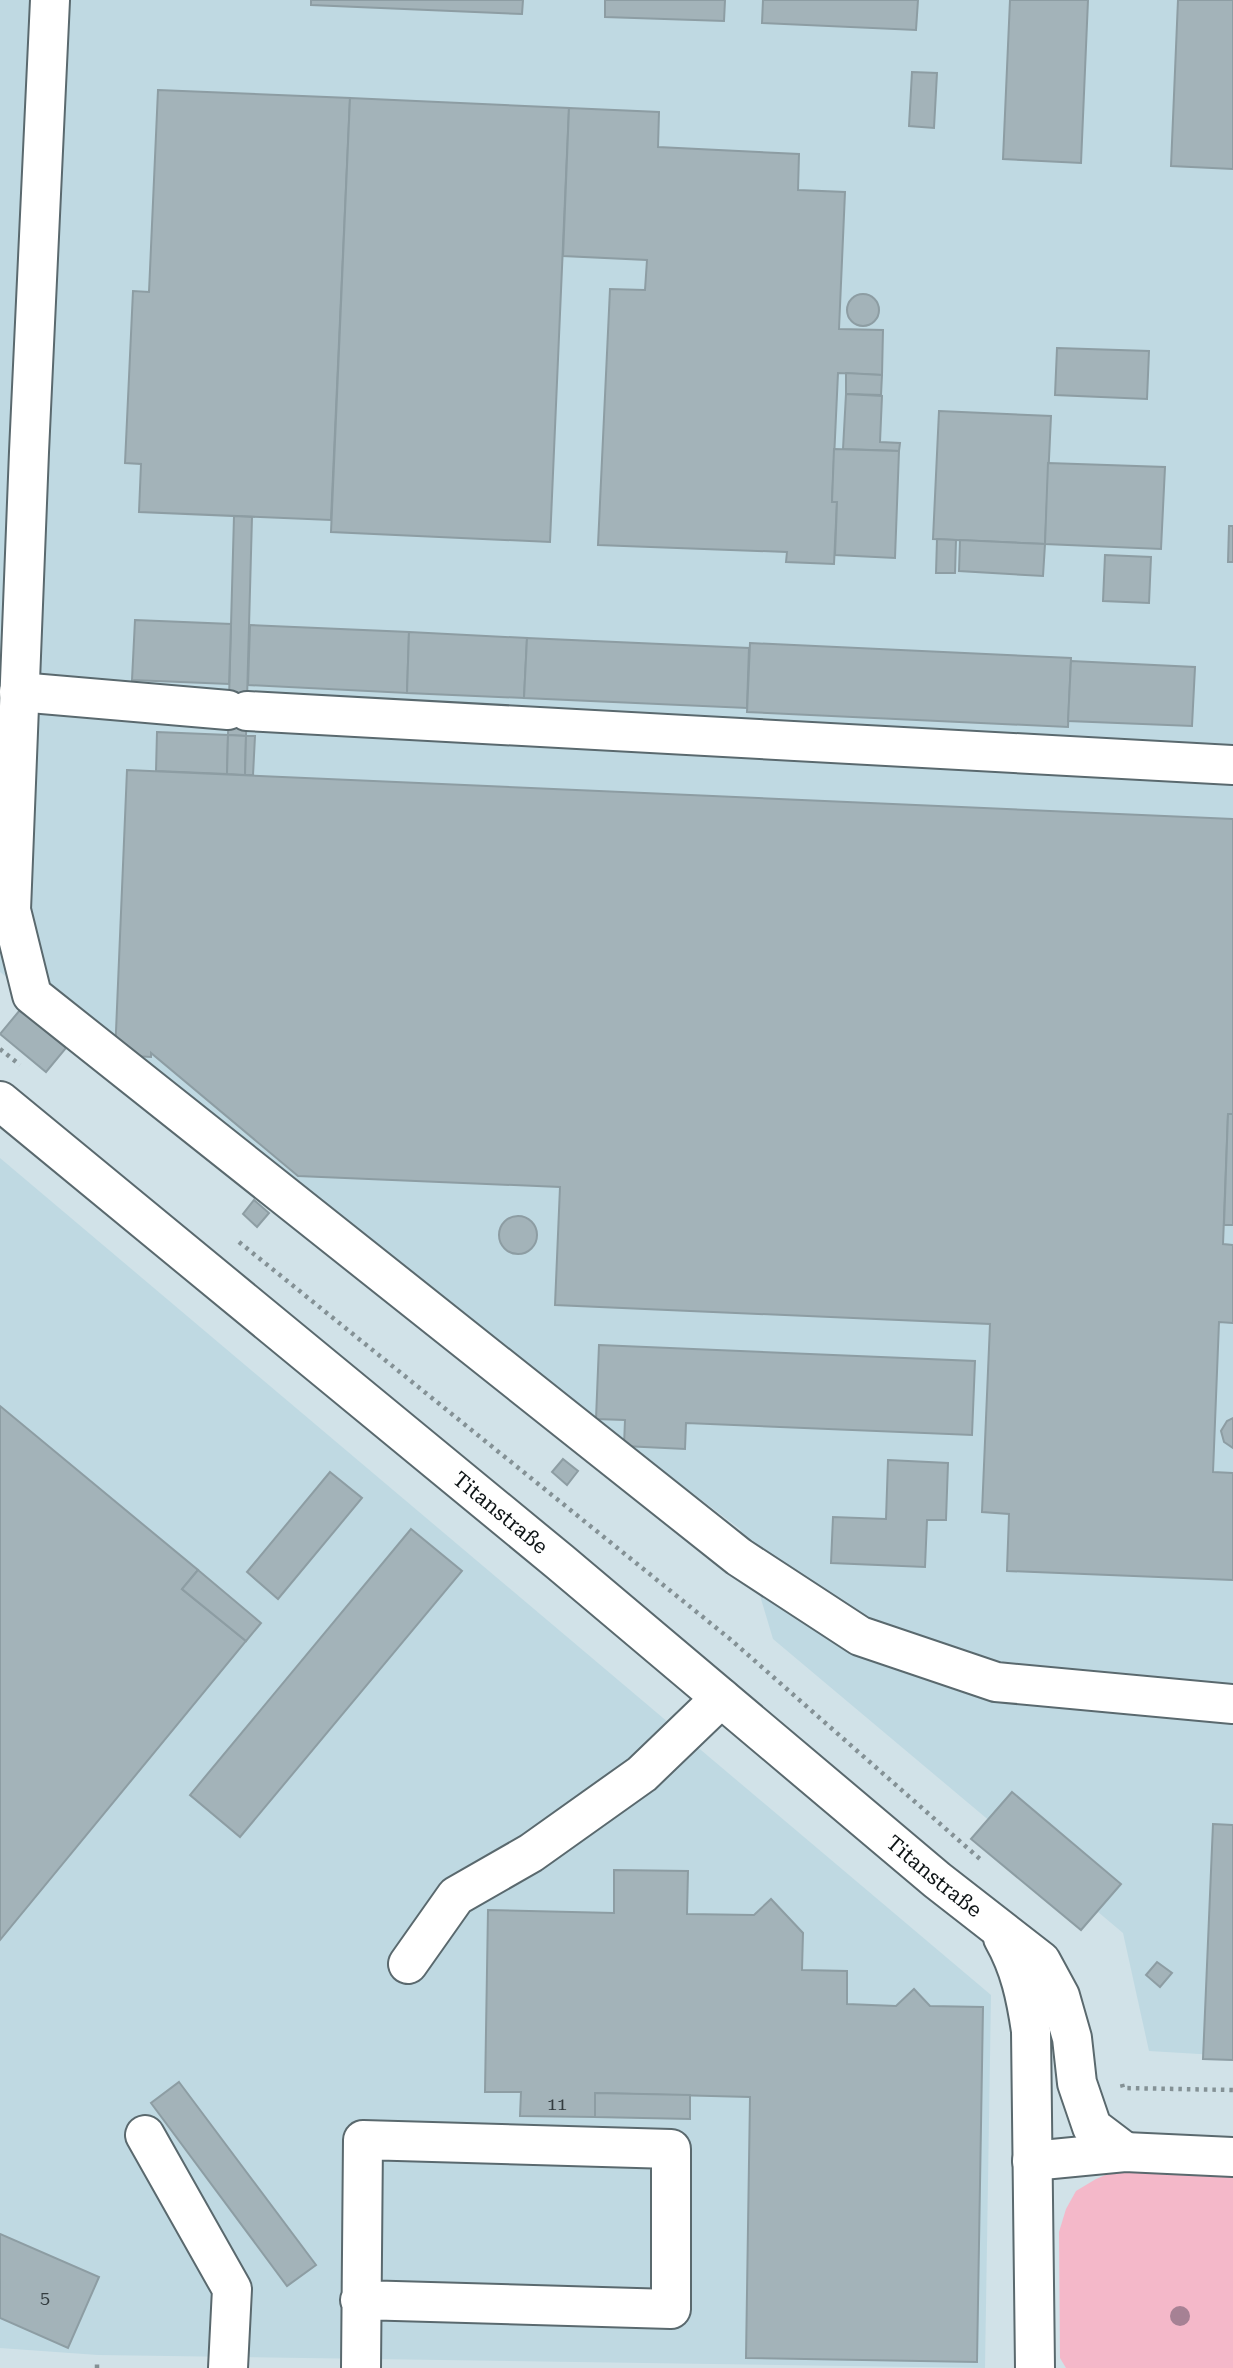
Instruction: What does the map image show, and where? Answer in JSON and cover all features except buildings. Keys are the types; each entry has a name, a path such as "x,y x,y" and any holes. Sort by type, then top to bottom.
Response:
{"street":[{"path":"50,0 14,457 19,692 5,925 32,995 738,1557 860,1636 996,1682 1233,1704"},
{"path":"19,692 238,710 1233,765"},
{"name":"Titanstraße","path":"0,1101 538,1544 937,1880 1041,1961 1060,1996 1072,2038 1076,2083 1092,2127 1125,2152"},
{"path":"408,1964 456,1896 531,1853 642,1774 721,1698"},
{"name":"Titanstraße","path":"996,1926 1015,1959 1026,1997 1031,2031 1035,2368"},
{"path":"145,2136 232,2288 228,2368"},
{"path":"360,2300 671,2309 671,2149 363,2140 360,2300 360,2368"},
{"path":"1032,2161 1125,2152 1233,2157"}],"shaded area":[{"path":"0,0 1233,0 1233,2056 1149,2051 1123,1933 773,1639 740,1529 0,972"},
{"path":"0,1158 991,1995 985,2368 98,2355 0,2348"},
{"path":"1122,2168 1233,2174 1233,2368 1066,2368 1060,2358 1059,2232 1066,2209 1076,2191"}]}
